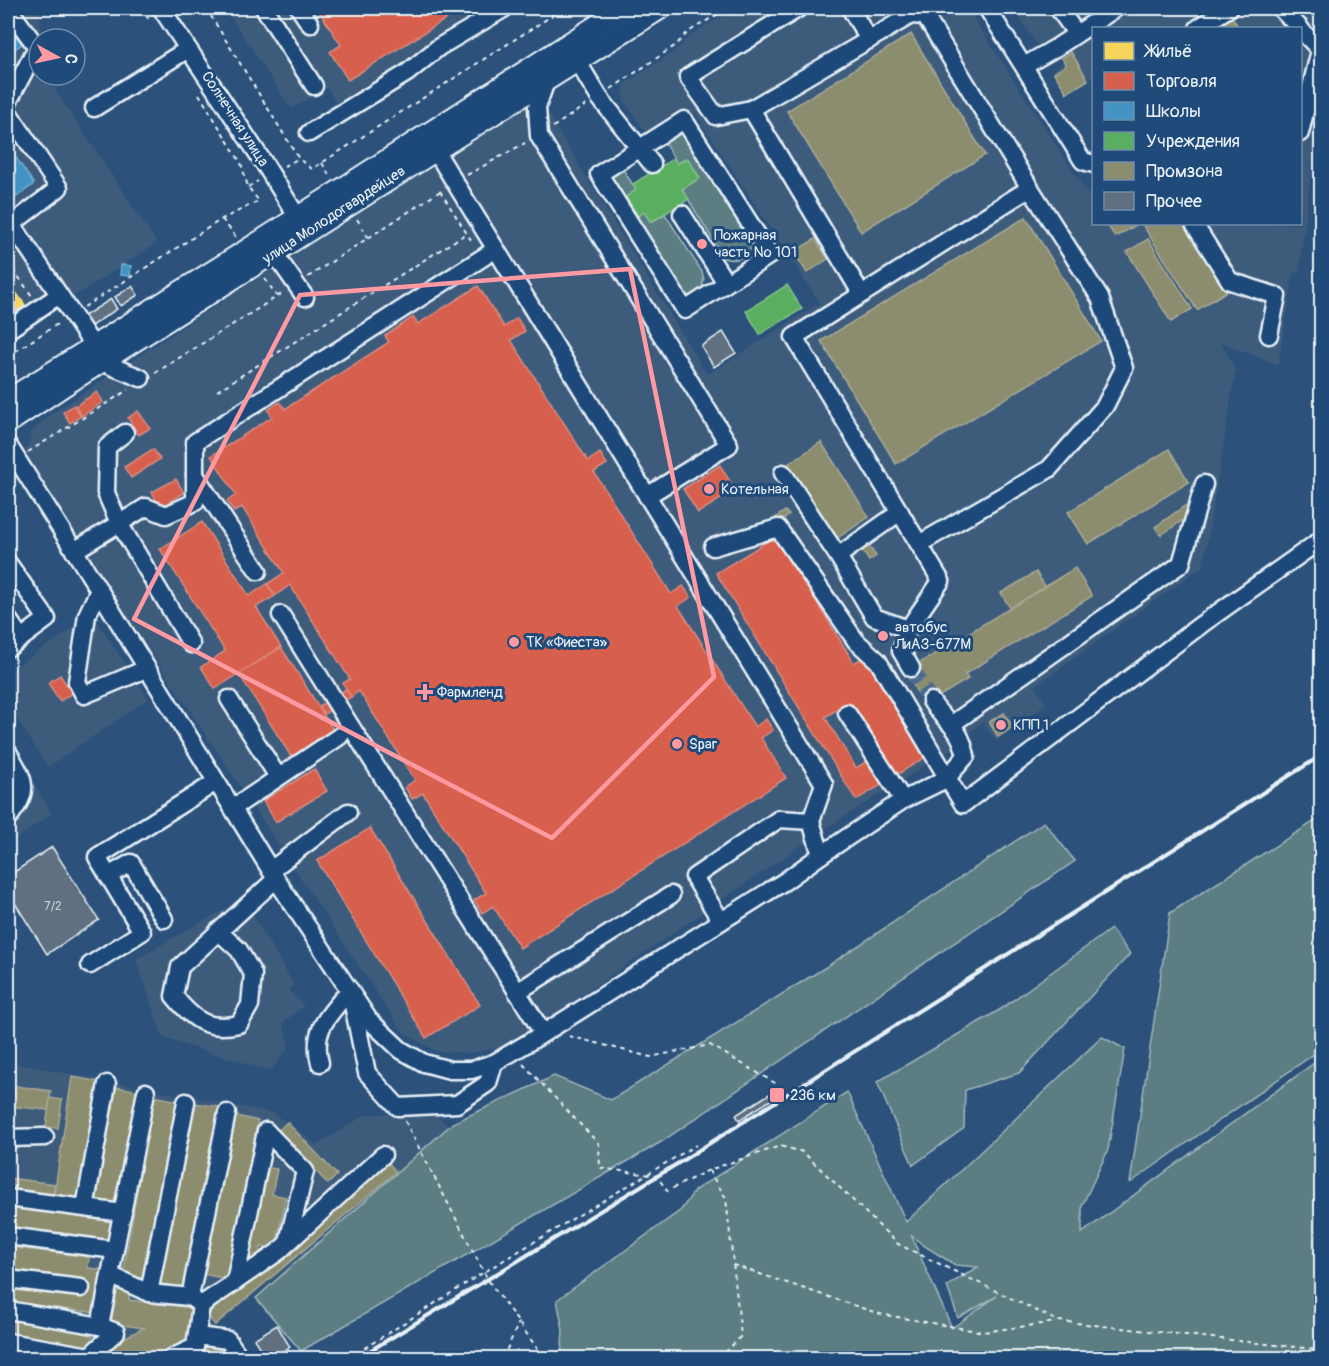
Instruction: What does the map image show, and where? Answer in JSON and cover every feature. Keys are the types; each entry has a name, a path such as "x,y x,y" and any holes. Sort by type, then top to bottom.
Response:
{"main road":[{"name":"улица Молодогвардейцев","path":"8,423 97,355 302,225 625,12 661,8"},
{"name":"улица Молодогвардейцев","path":"8,400 97,355 274,253 302,225 435,150 576,61 625,12"}],"street":[{"path":"8,8 37,46 8,102"},
{"name":"Солнечная улица","path":"161,8 302,225"},
{"path":"264,8 314,86"},
{"path":"299,8 310,24"},
{"path":"309,133 407,73 439,47 505,8"},
{"path":"799,8 688,77 716,116 751,109 869,40 908,11 925,16 1100,298 1124,368 1105,406 1050,469 919,544"},
{"path":"850,8 869,40"},
{"path":"987,8 1083,161 1092,163"},
{"path":"1058,8 1076,33"},
{"path":"1024,66 1116,8"},
{"path":"1200,27 1229,8"},
{"path":"1280,8 1298,27"},
{"path":"1302,31 1320,50 1302,125"},
{"path":"94,108 188,49"},
{"path":"576,61 599,97 652,164"},
{"path":"546,81 537,107 539,136 729,445 647,496"},
{"path":"751,109 861,293"},
{"path":"8,112 60,188 10,226 59,295 97,355 142,380"},
{"path":"684,120 770,255 685,310 599,174 639,149 684,120"},
{"path":"435,150 448,186 496,249 824,784 811,821 821,855"},
{"path":"911,668 901,651 908,629 940,581 794,337 1030,188"},
{"path":"682,214 726,283"},
{"path":"1195,225 1230,281 1277,296 1269,335"},
{"path":"74,551 146,507 166,515 195,502 195,442 496,249"},
{"path":"274,253 301,290"},
{"path":"8,330 59,295"},
{"path":"125,433 107,447 106,493 119,523 191,644"},
{"path":"12,452 216,782 369,1020 401,1050 424,1063 450,1070 471,1070 494,1063 721,921 903,800 946,779 966,756 962,739 952,724 936,710 931,701"},
{"path":"783,473 838,556 874,617 908,629"},
{"path":"195,475 258,571"},
{"path":"952,724 1181,564 1204,483"},
{"path":"838,556 900,512"},
{"path":"713,547 777,528 856,641 878,661 946,779 963,804 1202,624 1322,539"},
{"path":"8,563 47,619 14,643 8,619"},
{"path":"99,590 87,615 76,682 80,689 84,695 146,669"},
{"path":"281,615 517,992 548,1030"},
{"path":"230,699 278,777"},
{"path":"847,713 903,800"},
{"path":"233,808 340,736"},
{"path":"8,752 24,783 20,803 8,818"},
{"path":"90,965 142,932 97,857 216,782"},
{"path":"218,931 239,950 254,974 250,1005 244,1017 239,1024 222,1028 200,1022 186,1011 174,996 180,967 274,874 348,812"},
{"path":"721,921 693,877 779,819 811,821"},
{"path":"108,876 131,863 164,919"},
{"path":"517,992 671,895"},
{"path":"320,1063 315,1047 323,1023 350,990"},
{"path":"350,990 367,1074 398,1107 456,1104 488,1083 494,1063"},
{"path":"85,1208 107,1084"},
{"path":"100,1326 146,1092"},
{"path":"149,1293 186,1102"},
{"path":"171,1359 195,1347 195,1301 227,1113"},
{"path":"235,1282 266,1131 305,1171 288,1242"},
{"path":"8,1138 45,1137"},
{"path":"110,1275 149,1293 195,1301 235,1282 288,1242 383,1155"},
{"path":"8,1198 123,1213"},
{"path":"8,1236 115,1250"},
{"path":"8,1279 81,1288"},
{"path":"8,1310 100,1326 116,1332 88,1357 8,1342"},
{"path":"196,1336 228,1340 240,1359"}],"path":[{"path":"141,8 152,24"},
{"path":"12,452 301,290 448,186 539,136 676,45 688,32 728,8"},
{"path":"8,356 222,219 259,201 248,187 242,163 194,86"},
{"path":"218,391 467,233 448,186"},
{"path":"8,262 40,308"},
{"path":"548,1030 650,1057 710,1045 775,1083 780,1092"},
{"path":"512,1052 599,1144 600,1168 657,1176 667,1191 709,1170 780,1146 803,1152 898,1244 1058,1321"},
{"path":"398,1107 484,1272 544,1359"},
{"path":"349,1359 484,1272 696,1145"},
{"path":"709,1170 726,1198 741,1336 720,1359"},
{"path":"733,1265 880,1314 983,1332 1058,1321 1322,1350"},
{"path":"502,1359 519,1322"}],"highlighted area":[{"path":"630,269 714,677 552,838 134,619 300,295"}],"shaded area":[{"path":"8,8 39,8 41,27 27,27 27,87 53,87 157,243 8,339"},
{"path":"225,8 497,8 337,104 327,88 291,109"},
{"path":"736,8 967,8 1092,200 1092,225 1302,225 1302,27 1092,27 1092,78 1067,93 1053,71 1065,60 1053,39 1037,45 1014,8 1321,8 1321,89 1299,274 1294,271 1278,365 1220,342 1236,369 1203,566 1035,686 1046,704 996,741 983,722 947,752 834,823 508,1046 472,1053 437,1052 402,1031 33,474 26,450 32,432 50,415 536,94 707,375 820,303 696,115 681,111 646,132 624,101 623,85 674,52 691,35"},
{"path":"93,615 148,699 48,767 8,706 8,672"},
{"path":"8,743 52,813 8,845"},
{"path":"243,899 294,985 288,990 304,1006 283,1023 289,1047 270,1071 163,1038 136,959"},
{"path":"8,1062 273,1113 317,1145 365,1115 432,1110 455,1133 215,1327 238,1358 8,1358"}],"green space":[{"path":"679,131 684,132 754,241 753,246 744,257 724,258 682,189 700,178 687,158 677,164 663,140"},
{"path":"621,166 636,190 626,197 638,216 644,212 651,222 665,214 702,272 704,279 701,291 693,296 682,296 611,183 614,172"},
{"path":"1321,817 1321,1049 1130,1183 1170,913"},
{"path":"1044,822 1075,861 661,1142 301,1351 256,1298 453,1123 554,1076 611,1100 826,967"},
{"path":"1111,929 1130,954 1019,1073 965,1090 964,1128 913,1165 877,1082 1001,1009"},
{"path":"1102,1037 1125,1049 1108,1150 1082,1206 1082,1233 1321,1058 1321,1358 561,1358 563,1330 557,1300 681,1210 695,1190 847,1092 906,1222","holes":["911,1235 955,1265 978,1267 947,1286 958,1318 997,1296 952,1328"]}],"building: Жильё":[{"path":"8,281 25,305 8,316"}],"building: Торговля":[{"path":"317,8 464,8 348,80 330,52 341,45"},
{"name":"ТК «Фиеста»","path":"478,286 504,327 517,318 525,331 511,340 588,461 600,453 607,464 594,472 671,594 683,586 691,597 678,606 755,727 766,719 773,730 761,738 786,778 520,948 493,906 482,913 474,900 486,893 423,793 412,799 405,787 415,780 359,691 351,697 343,683 350,679 290,585 275,596 267,584 284,573 242,507 234,512 227,501 236,495 211,456 272,417 268,410 280,402 285,409 389,342 385,336 413,317 418,324"},
{"path":"97,392 103,402 82,416 75,406"},
{"path":"74,405 81,416 70,423 63,412"},
{"path":"138,411 150,428 139,435 128,418"},
{"path":"153,449 160,459 131,478 124,467"},
{"name":"Котельная","path":"720,465 735,490 698,513 683,489"},
{"path":"176,479 184,493 160,507 152,492"},
{"path":"202,522 249,596 267,584 275,596 256,607 281,647 215,689 201,667 225,651 160,549"},
{"path":"776,536 854,663 867,655 929,755 895,776 849,702 825,717 856,768 869,760 883,784 856,800 716,573"},
{"path":"281,647 334,731 292,758 239,674"},
{"path":"60,675 72,693 60,701 48,683"},
{"path":"346,689 351,697 324,714 319,706"},
{"path":"314,769 327,791 276,822 263,801"},
{"path":"370,828 480,1005 426,1038 317,861"}],"building: Школы":[{"path":"8,24 22,44 8,54"},
{"path":"8,146 34,184 8,203"},
{"path":"121,265 131,266 130,276 120,275"}],"building: Учреждения":[{"path":"674,158 677,164 687,158 700,178 682,189 689,199 651,222 644,212 638,216 626,197 636,190 633,184"},
{"path":"787,285 802,309 760,334 746,311"}],"building: Промзона":[{"path":"1232,17 1238,27 1217,27"},
{"path":"911,34 985,155 861,232 787,111"},
{"path":"1071,52 1088,80 1067,93 1054,73 1066,65 1062,58"},
{"path":"1026,217 1101,341 896,464 821,341"},
{"path":"1108,225 1136,225 1115,237"},
{"path":"1143,225 1190,225 1230,289 1197,310"},
{"path":"815,239 828,259 807,273 794,252"},
{"path":"1148,239 1192,309 1171,322 1127,252"},
{"path":"821,442 869,517 836,539 788,464"},
{"path":"1169,449 1189,482 1088,544 1068,512"},
{"path":"1186,505 1192,514 1161,535 1155,527"},
{"path":"785,511 789,515 779,523 775,518"},
{"path":"869,546 876,556 869,561 862,550"},
{"path":"1075,568 1092,596 965,674 968,679 925,705 905,672"},
{"path":"1036,572 1045,587 1010,608 1001,593"},
{"name":"КПП 1","path":"1004,713 1013,727 998,737 989,722"},
{"path":"8,771 14,779 8,788"},
{"path":"72,1077 100,1082 82,1199 54,1195"},
{"path":"8,1085 51,1091 48,1110 8,1106"},
{"path":"116,1087 140,1091 121,1209 96,1204"},
{"path":"153,1096 179,1101 147,1282 123,1274"},
{"path":"50,1098 62,1100 58,1128 46,1127"},
{"path":"194,1103 220,1107 184,1294 159,1289"},
{"path":"233,1115 258,1121 228,1279 202,1274"},
{"path":"287,1122 337,1175 328,1184 278,1131"},
{"path":"388,1162 396,1172 215,1325 207,1315"},
{"path":"264,1167 277,1169 272,1194 286,1197 275,1250 261,1247 257,1266 244,1263"},
{"path":"8,1178 55,1184 53,1195 8,1189"},
{"path":"8,1206 115,1219 112,1245 8,1232"},
{"path":"8,1247 89,1257 88,1268 105,1270 99,1313 8,1302 8,1288 85,1297 86,1281 8,1271"},
{"path":"113,1285 130,1290 129,1300 192,1308 189,1334 181,1346 159,1358 101,1358 126,1337 144,1328 108,1323"},
{"path":"8,1320 93,1335 91,1349 8,1335"},
{"path":"216,1341 228,1358 191,1358"},
{"path":"8,1350 57,1358 8,1358"}],"building: Прочее":[{"path":"132,286 138,295 121,306 115,297"},
{"path":"111,299 117,309 88,328 81,318"},
{"path":"723,332 736,353 714,367 701,346"},
{"path":"52,847 99,920 47,954 8,892 8,876"},
{"path":"771,1093 774,1098 739,1120 736,1115"},
{"path":"277,1325 290,1347 271,1358 266,1358 254,1339"}],"tunnel":[{"path":"911,668 931,701"}],"railway":[{"path":"358,1358 677,1164 1322,755"}],"place":[{"name":"Пожарная часть № 101","path":"702,244"},
{"name":"Котельная","path":"709,489"},
{"name":"автобус ЛиАЗ-677М","path":"883,636"},
{"name":"ТК «Фиеста»","path":"514,642"},
{"name":"Фармленд","path":"425,692"},
{"name":"КПП 1","path":"1001,725"},
{"name":"Spar","path":"677,744"},
{"name":"236 км","path":"777,1095"}]}
